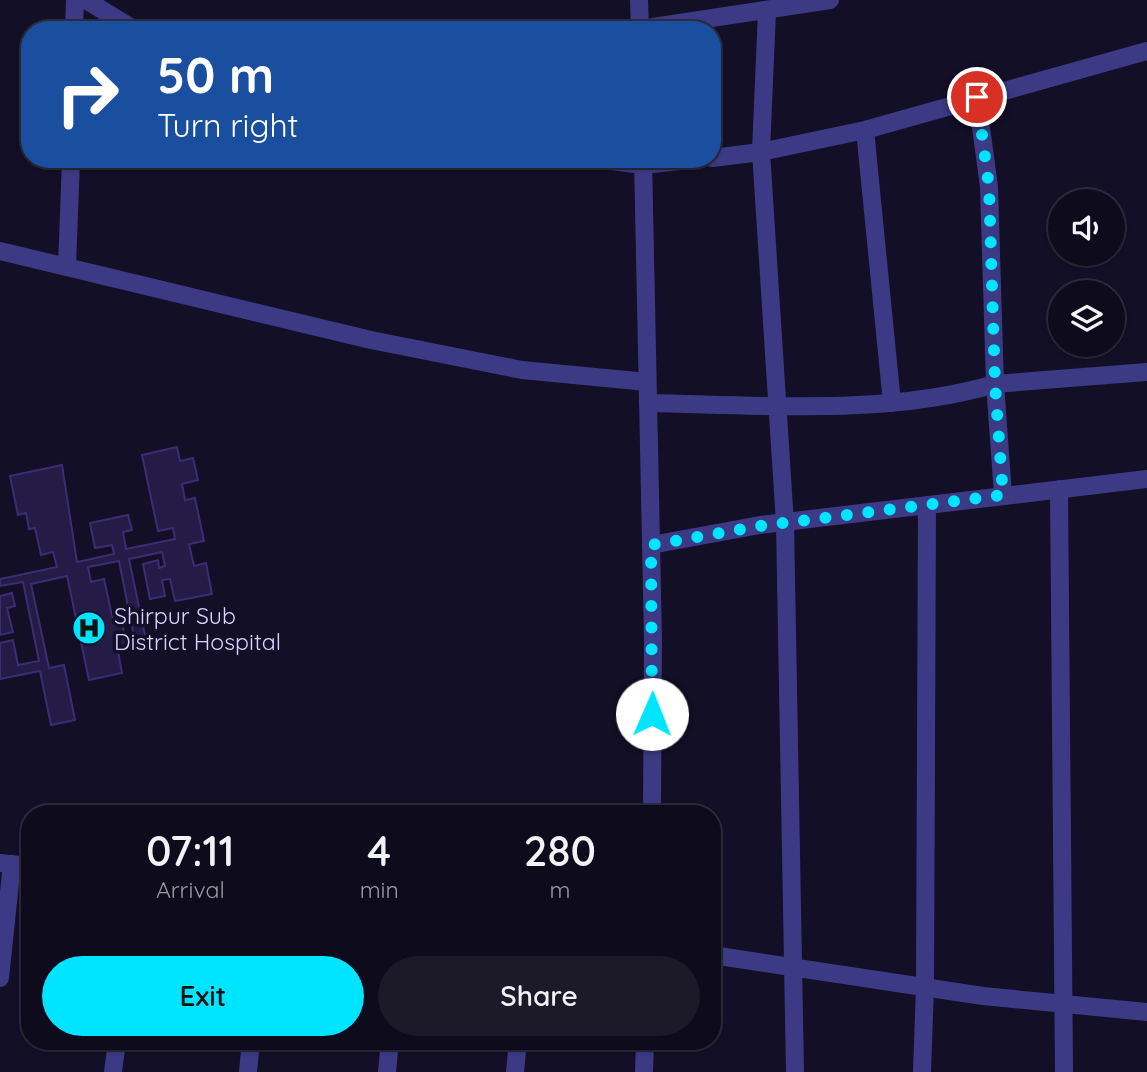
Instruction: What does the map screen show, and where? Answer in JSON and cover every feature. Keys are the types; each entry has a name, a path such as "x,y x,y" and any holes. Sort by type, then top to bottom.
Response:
{"street":[{"path":"74,21 75,0"},
{"path":"86,0 120,21"},
{"path":"639,0 640,21"},
{"path":"696,21 830,0"},
{"path":"767,11 761,152 775,405 785,523 794,1072"},
{"path":"721,157 761,152 865,130 1147,51"},
{"path":"977,97 989,187 995,384 1003,495"},
{"path":"865,130 892,402"},
{"path":"67,267 71,168"},
{"path":"643,168 651,545 652,805"},
{"path":"0,251 371,340 522,370 647,382"},
{"path":"648,403 775,405 892,402 971,391 995,384 1147,372"},
{"path":"651,545 785,523 1147,479"},
{"path":"1059,489 1064,1072"},
{"path":"922,1072 925,987 927,505"},
{"path":"0,978 14,865"},
{"path":"721,956 925,987 1147,1013"},
{"path":"113,1072 116,1050"},
{"path":"248,1072 250,1050"},
{"path":"387,1072 389,1050"},
{"path":"515,1072 517,1050"},
{"path":"644,1072 645,1050"}],"building":[{"path":"177,447 180,461 193,458 198,480 182,484 185,500 195,498 204,541 189,544 194,566 206,563 212,594 175,601 170,579 162,580 165,596 150,599 143,564 158,560 159,568 165,566 162,552 129,559 147,645 136,647 119,561 88,567 91,582 104,579 114,625 122,623 128,649 118,651 122,673 89,680 67,576 31,584 49,668 64,665 75,720 51,725 40,671 0,679 0,643 13,640 18,665 39,661 23,582 0,586 0,579 57,567 53,552 41,555 35,528 29,529 26,513 18,515 10,476 62,465 77,562 114,554 112,545 95,548 90,523 128,515 132,530 123,532 126,549 175,539 173,528 158,531 142,455"},
{"path":"12,593 15,606 7,608 13,632 0,635 0,596"}],"place":[{"name":"Shirpur Sub District Hospital","path":"89,628"}],"route":[{"path":"652,714 651,545 760,526 1003,495 995,384 989,187 977,97"}]}
